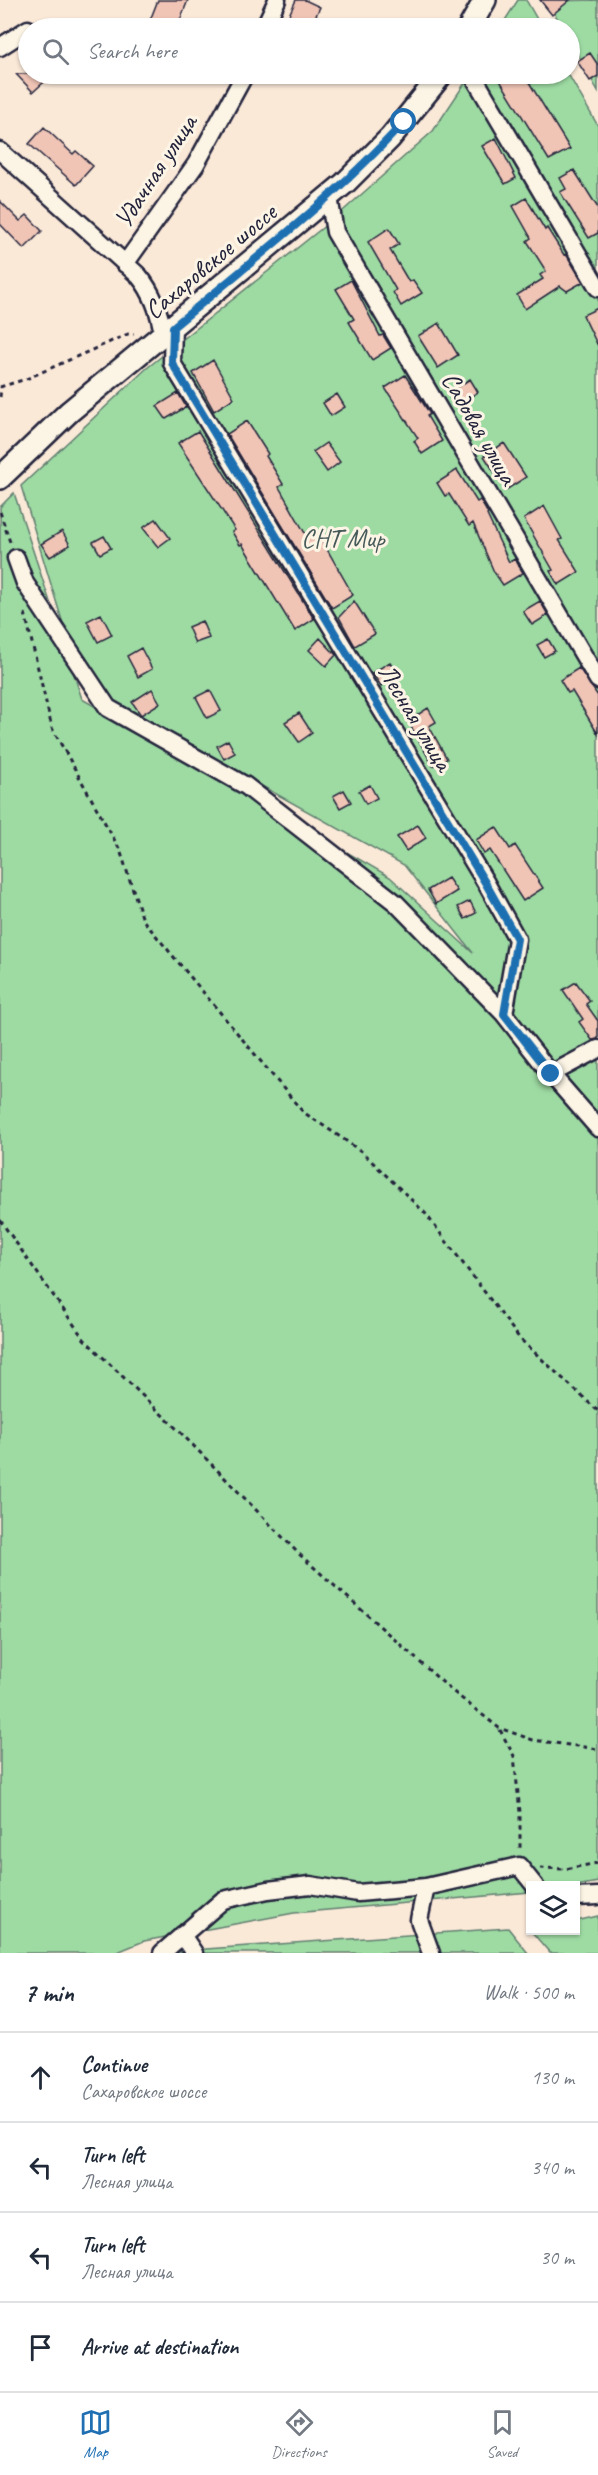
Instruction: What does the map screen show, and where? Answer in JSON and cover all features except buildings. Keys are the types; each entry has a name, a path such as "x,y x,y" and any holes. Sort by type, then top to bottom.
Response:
{"main road":[{"path":"475,18 485,0"},
{"name":"Сахаровское шоссе","path":"0,478 69,412 329,197 390,138 434,84"}],"street":[{"path":"269,18 277,0"},
{"path":"0,47 18,35"},
{"name":"Удачная улица","path":"124,264 196,165 240,84"},
{"path":"478,84 598,288"},
{"name":"Удачная улица","path":"0,151 146,284 165,333"},
{"name":"Садовая улица","path":"329,197 335,232 598,680"},
{"name":"Лесная улица","path":"165,333 172,363 474,863 517,939 504,1014"},
{"path":"16,558 26,583 108,708 256,794 396,903 504,1014 551,1074 598,1128"},
{"path":"551,1074 598,1049"},
{"path":"162,1953 223,1900 268,1890 310,1885 358,1893 426,1887 519,1866 531,1881"},
{"path":"426,1887 419,1920 431,1953"},
{"path":"580,1897 598,1896"},
{"path":"182,1935 194,1953"}],"path":[{"path":"0,397 0,386 26,379 128,334 165,333"},
{"path":"0,512 16,558"},
{"path":"24,611 52,728 120,850 143,920 303,1112 361,1151 424,1213 520,1339 598,1411"},
{"path":"0,1220 84,1339 181,1433 299,1554 451,1690 499,1728 533,1740 598,1749"},
{"path":"499,1728 514,1756 520,1812 519,1866 565,1869 598,1863"}],"green space":[{"path":"518,0 526,0 536,18 506,18"},
{"path":"598,0 598,91 580,59 580,18 557,18 547,1"},
{"name":"СНТ Мир","path":"464,84 574,84 598,126 598,1882 580,1885 580,1881 526,1881 526,1892 294,1913 144,1941 115,1953 0,1953 0,507 14,493 82,699 390,877 473,953 404,865 82,686 21,486 147,368 336,217 433,131"},
{"path":"598,1916 598,1953 550,1953 534,1935 580,1935 580,1920"},
{"path":"508,1928 528,1953 173,1953 177,1951"}],"route":[{"path":"404,122 329,197 173,327 172,363 249,488 517,939 504,1014 551,1074"}]}
